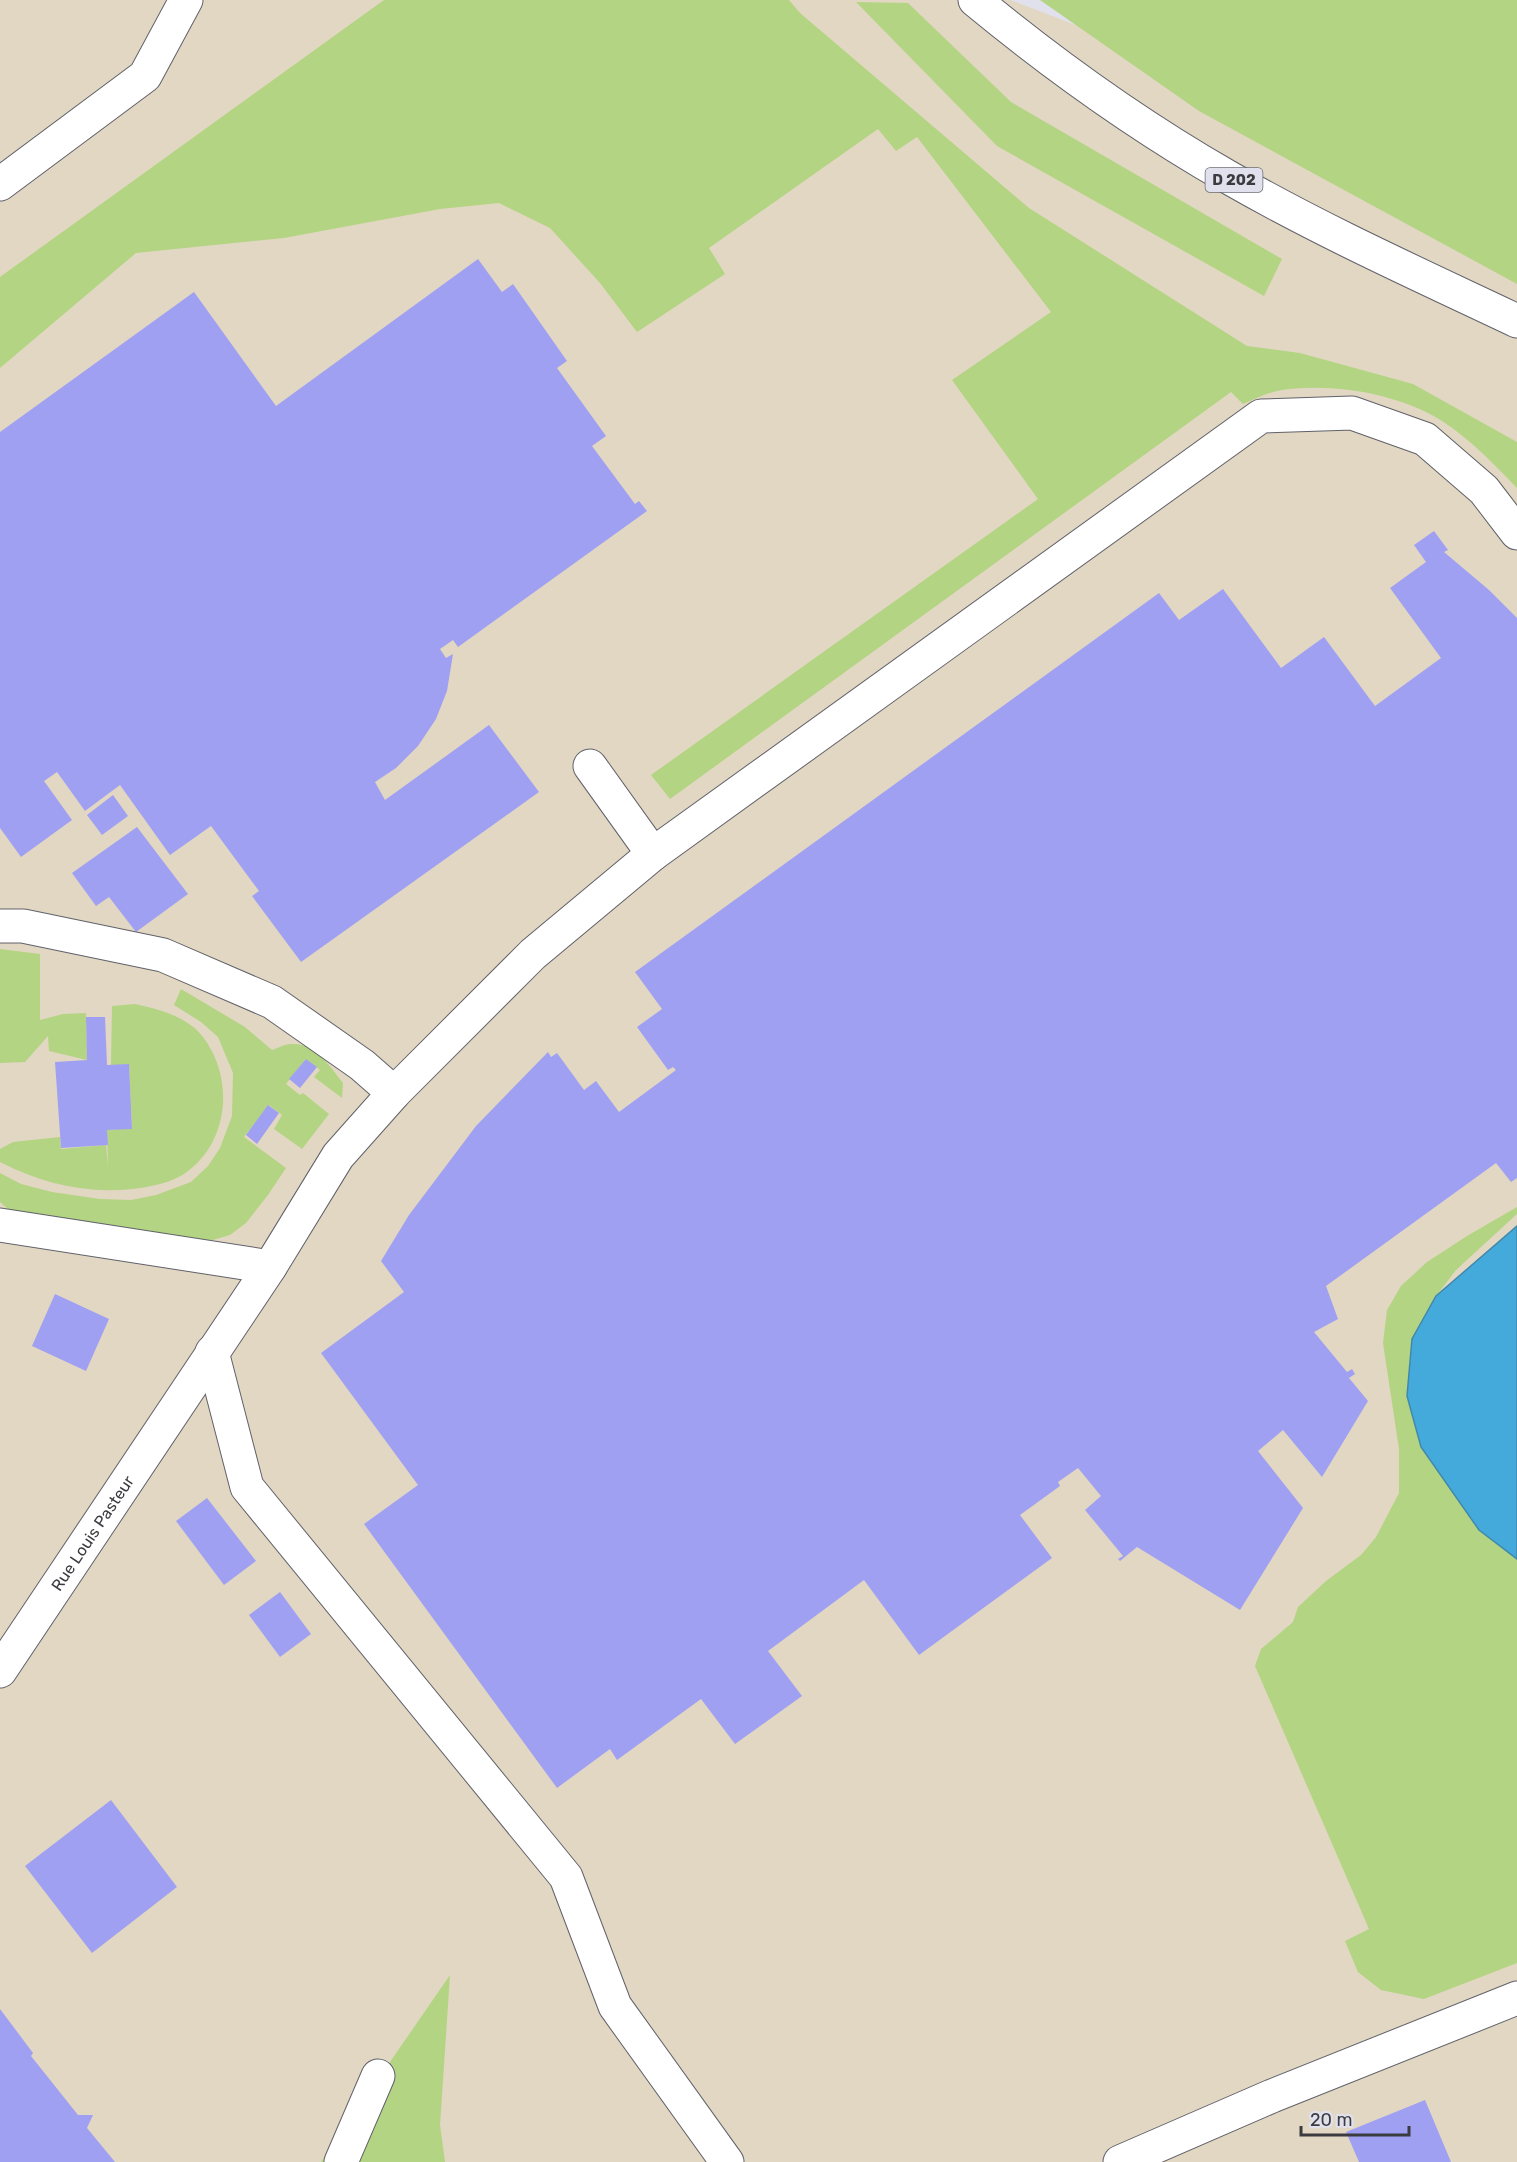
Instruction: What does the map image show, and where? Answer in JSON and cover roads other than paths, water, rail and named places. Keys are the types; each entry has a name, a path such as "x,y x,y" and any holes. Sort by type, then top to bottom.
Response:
{"street":[{"path":"0,184 145,76 186,0"},
{"name":"D 202","path":"975,0 1032,47 1140,123 1228,177 1327,231 1517,321"},
{"name":"Rue Louis Pasteur","path":"0,1671 270,1267 338,1156 394,1093 532,954 653,854 1261,416 1352,413 1425,439 1484,490 1517,533"},
{"path":"590,766 653,854"},
{"path":"0,926 22,926 163,955 272,1002 362,1065 394,1093"},
{"path":"0,1225 270,1267"},
{"path":"212,1352 247,1486 566,1877 615,2006 727,2162"},
{"path":"1120,2162 1282,2092 1517,1998"},
{"path":"341,2162 378,2076"}],"water":[{"path":"1517,1226 1517,1559 1479,1530 1421,1447 1407,1396 1412,1339 1436,1296"}]}
